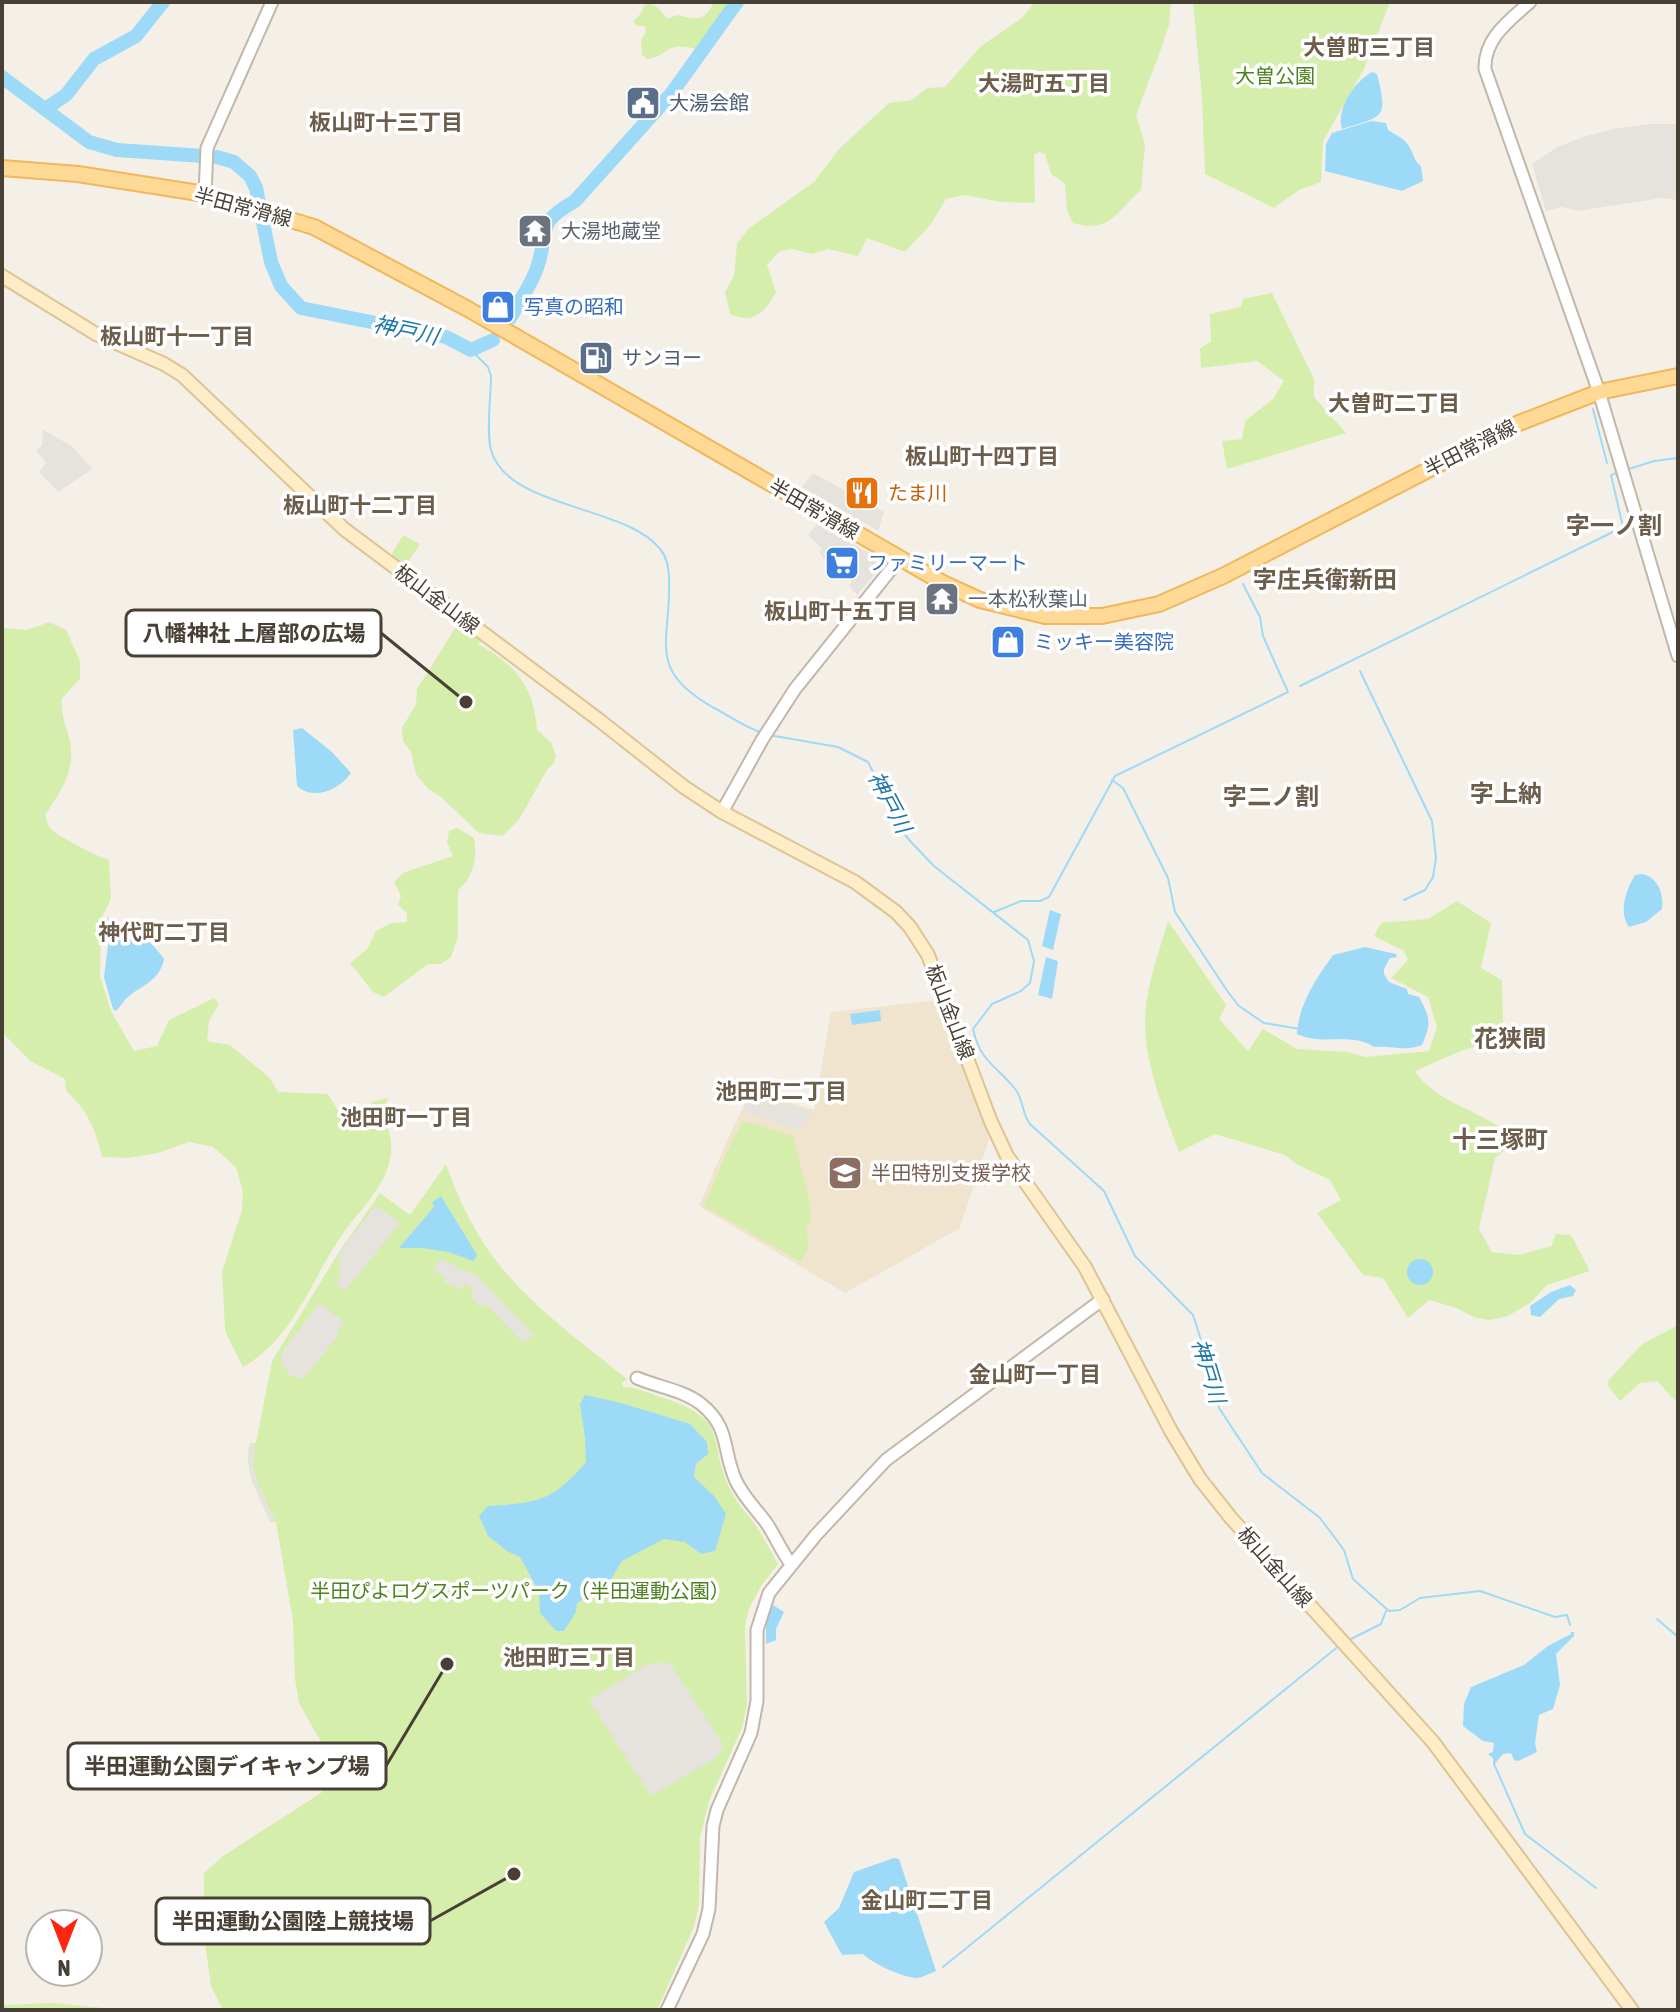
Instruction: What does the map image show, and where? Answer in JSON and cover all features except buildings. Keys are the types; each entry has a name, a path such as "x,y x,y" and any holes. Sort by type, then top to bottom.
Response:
{"main road":[{"name":"半田常滑線","path":"2,168 78,174 205,194 314,227 468,309 900,558 975,598 1019,611 1069,617 1132,612 1189,593 1497,433 1599,392 1678,376"},
{"name":"板山金山線","path":"2,276 96,334 182,375 344,529 684,787 722,812 855,882 874,894 910,927 936,972 991,1122 1007,1156 1085,1267 1171,1431 1214,1498 1433,1742 1632,2010"}],"street":[{"path":"205,194 207,149 272,2"},
{"path":"1530,2 1498,31 1487,52 1485,69 1599,392 1678,656"},
{"path":"722,812 795,689 900,558"},
{"path":"667,2010 703,1934 709,1909 711,1840 715,1818 756,1714 757,1630 763,1605 791,1564 886,1460 1103,1299"},
{"path":"637,1378 680,1393 708,1410 722,1427 732,1470 741,1491 767,1524 791,1564"}],"shaded area":[{"path":"1649,124 1676,124 1678,200 1662,198 1578,211 1562,207 1546,211 1532,164 1557,147 1583,137"},
{"path":"43,430 72,446 92,469 58,492 39,472 46,463 36,450 42,446"},
{"path":"813,473 884,512 878,531 802,487"},
{"path":"817,524 874,556 878,570 857,595 849,586 860,565 832,549 824,560 821,548 808,535"},
{"name":"半田特別支援学校","path":"939,1000 989,1139 960,1228 845,1293 699,1206 752,1090 814,1110 831,1012"},
{"path":"752,1093 813,1113 798,1130 743,1111"},
{"path":"375,1205 400,1223 345,1291 336,1284 340,1278 339,1254"},
{"path":"440,1259 477,1276 533,1334 523,1343 486,1304 481,1308 470,1296 474,1291 469,1286 464,1284 461,1290 443,1281 445,1276 433,1271"},
{"path":"319,1303 344,1322 337,1332 339,1334 303,1379 289,1375 281,1360 283,1351"},
{"path":"250,1444 255,1445 253,1467 257,1481 275,1520 270,1521 252,1482 248,1459"},
{"path":"650,1663 670,1663 723,1744 717,1757 651,1796 589,1700"}],"green space":[{"path":"714,2 735,2 695,49 673,48 648,59 642,55 641,40 646,32 645,26 637,26 633,22 644,5 655,6 667,19 677,15 699,18 707,13"},
{"path":"1035,2 1171,2 1169,25 1136,115 1145,145 1141,190 1119,213 1096,225 1073,223 1067,210 1065,184 1051,174 1045,154 1039,152 1034,155 1035,203 1000,202 965,195 946,199 931,224 905,252 867,238 858,256 828,249 812,254 793,249 780,251 767,265 776,292 768,305 752,317 730,314 725,292 734,276 737,244 748,229 815,181 839,149 889,103 912,100 927,88 945,87 981,46 1022,18"},
{"name":"大曽公園","path":"1193,2 1390,2 1364,69 1323,141 1321,182 1299,190 1274,208 1205,174"},
{"path":"1272,293 1314,379 1314,397 1346,433 1227,469 1222,441 1242,439 1245,421 1273,399 1284,381 1257,361 1201,368 1200,348 1211,342 1210,314 1241,307 1243,299"},
{"path":"403,535 420,544 406,565 390,557"},
{"path":"461,619 487,637 478,644 503,660 521,678 532,701 537,730 551,742 556,756 520,818 503,836 479,833 441,797 428,789 416,774 411,752 403,741 402,728 416,704 417,689"},
{"path":"49,622 66,630 80,661 80,679 62,698 71,746 70,767 63,786 45,815 54,832 109,860 111,899 101,919 100,976 111,1011 134,1051 157,1046 169,1020 214,998 219,1004 209,1021 207,1041 230,1045 269,1077 278,1092 328,1094 343,1119 375,1101 388,1098 381,1117 390,1137 391,1152 381,1183 342,1235 289,1324 261,1355 243,1367 225,1331 222,1272 242,1210 243,1192 236,1167 213,1147 189,1142 158,1153 128,1158 102,1157 90,1121 66,1091 65,1079 30,1061 2,1032 2,632 4,628 27,630"},
{"path":"457,828 474,838 475,852 471,873 458,890 458,937 451,957 441,964 428,964 384,997 373,992 350,963 367,949 376,931 391,923 407,922 407,913 398,905 401,896 394,882 405,872 453,856 447,842 449,831"},
{"path":"1457,901 1491,923 1481,968 1502,980 1503,1021 1495,1042 1464,1050 1415,1071 1442,1096 1498,1126 1505,1150 1495,1158 1479,1229 1492,1252 1519,1255 1551,1246 1556,1234 1571,1235 1590,1271 1547,1285 1530,1303 1508,1316 1490,1320 1476,1318 1429,1300 1408,1318 1383,1278 1363,1275 1317,1213 1341,1200 1330,1180 1296,1164 1285,1155 1215,1134 1179,1152 1156,1087 1146,1036 1148,994 1168,921 1226,1005 1219,1019 1248,1051 1263,1029 1297,1049 1348,1052 1365,1057 1429,1051 1437,1027 1428,997 1391,978 1408,960 1404,951 1374,936 1381,923 1428,919"},
{"path":"743,1121 793,1136 809,1198 811,1225 807,1226 808,1250 801,1262 704,1206"},
{"name":"半田ぴよログスポーツパーク（半田運動公園）","path":"446,1164 479,1235 496,1261 520,1288 549,1316 628,1380 622,1382 623,1387 639,1389 686,1407 709,1424 731,1491 778,1564 761,1586 749,1609 745,1626 747,1706 742,1728 709,1801 700,1838 699,1905 694,1927 657,2010 223,2010 211,1986 204,1936 204,1873 223,1856 321,1793 331,1768 326,1751 299,1703 293,1621 276,1522 270,1522 253,1484 248,1464 250,1443 256,1443 272,1361 339,1252 380,1193 410,1215"},
{"path":"1678,1325 1678,1404 1657,1381 1640,1383 1620,1401 1608,1386 1608,1381 1641,1345"},
{"path":"54,2003 124,2010 2,2010 2,2005"}],"water":[{"path":"1372,72 1377,74 1381,89 1382,108 1379,114 1342,129 1342,113 1348,97 1359,82"},
{"path":"1371,121 1386,123 1388,130 1406,142 1421,166 1423,181 1402,191 1325,171 1326,144 1332,133"},
{"path":"302,728 332,752 351,773 333,789 311,793 297,786 293,730"},
{"path":"1643,874 1653,879 1659,887 1662,909 1646,922 1629,927 1624,915 1626,894 1635,875"},
{"path":"1050,910 1061,914 1053,950 1042,946"},
{"path":"106,918 139,933 164,959 155,977 129,996 116,1011 104,977 108,945"},
{"path":"1365,947 1396,954 1397,957 1390,958 1384,974 1389,982 1419,997 1428,1021 1422,1045 1410,1048 1374,1047 1356,1040 1316,1039 1297,1034 1305,1002 1333,955"},
{"path":"1046,957 1058,961 1052,999 1038,995"},
{"path":"880,1010 881,1021 852,1025 850,1014"},
{"path":"441,1196 477,1255 473,1261 448,1252 399,1248 434,1207 432,1202"},
{"path":"1420,1259 1429,1263 1433,1272 1429,1281 1420,1285 1411,1281 1407,1272 1411,1263"},
{"path":"1570,1285 1576,1290 1573,1296 1559,1299 1540,1317 1531,1315 1530,1306 1551,1292"},
{"path":"585,1395 690,1424 707,1442 708,1454 696,1464 694,1477 715,1497 726,1514 715,1551 701,1554 685,1542 664,1539 622,1561 611,1579 577,1604 576,1612 564,1631 556,1631 540,1613 539,1592 520,1557 488,1536 479,1516 488,1506 543,1498 564,1485 586,1462 580,1404"},
{"path":"773,1605 784,1612 776,1629 776,1640 766,1644 766,1622"},
{"path":"1571,1632 1574,1636 1556,1654 1560,1685 1553,1709 1539,1715 1535,1743 1537,1752 1518,1761 1511,1753 1503,1754 1493,1766 1493,1758 1488,1754 1493,1752 1494,1743 1483,1741 1463,1726 1464,1704 1471,1687 1524,1665"},
{"path":"899,1859 936,1971 919,1978 904,1976 863,1954 842,1955 824,1922 839,1908 854,1872"}],"waterway":[{"path":"45,109 66,95 94,59 136,36 163,2"},
{"path":"510,318 534,274 545,229 553,216 575,201 671,94 737,2"},
{"name":"神戸川","path":"2,77 89,142 117,150 217,157 234,162 250,176 256,188 271,262 281,286 301,308 446,337 471,350 493,340"},
{"name":"神戸川","path":"471,350 488,367 491,376 490,442 501,469 519,484 543,496 622,523 644,535 660,549 668,565 666,652 670,666 692,694 763,733"},
{"path":"1593,409 1607,463"},
{"path":"1629,469 1678,458"},
{"path":"1300,686 1623,527 1611,475 1619,472"},
{"path":"994,912 1021,901 1040,901 1049,897 1115,776 1288,692 1263,636 1260,617 1243,584"},
{"path":"1360,671 1432,821 1436,858 1433,877 1425,890 1404,900"},
{"name":"神戸川","path":"769,735 838,747 868,762 902,831 911,842 934,866 1028,940 1034,961 1030,983 1021,991 992,1004 973,1029 980,1049 1016,1090 1030,1124 1104,1191 1135,1256 1193,1315 1219,1408 1262,1473 1320,1518 1344,1550 1353,1579 1389,1611 1400,1610 1420,1598 1480,1591 1555,1617 1567,1615 1570,1625"},
{"path":"1112,780 1123,788 1168,878 1175,912 1228,992 1239,1006 1264,1023 1300,1029"},
{"path":"1349,1640 1381,1624 1386,1611"},
{"path":"1657,1619 1678,1637"},
{"path":"943,1967 1340,1645"},
{"path":"1494,1764 1525,1834 1596,1888"}],"place":[{"name":"大湯会館","path":"643,103"},
{"name":"大湯地蔵堂","path":"535,231"},
{"name":"写真の昭和","path":"498,307"},
{"name":"サンヨー","path":"596,358"},
{"name":"たま川","path":"862,493"},
{"name":"ファミリーマート","path":"842,563"},
{"name":"一本松秋葉山","path":"942,599"},
{"name":"ミッキー美容院","path":"1008,642"},
{"name":"八幡神社 上層部の広場","path":"466,702"},
{"name":"半田特別支援学校","path":"845,1173"},
{"name":"半田運動公園デイキャンプ場","path":"447,1664"},
{"name":"半田運動公園陸上競技場","path":"514,1874"}],"district":[{"name":"大曽町三丁目","path":"1369,47"},
{"name":"大湯町五丁目","path":"1044,83"},
{"name":"板山町十三丁目","path":"386,122"},
{"name":"板山町十一丁目","path":"177,336"},
{"name":"大曽町二丁目","path":"1394,403"},
{"name":"板山町十四丁目","path":"982,456"},
{"name":"板山町十二丁目","path":"360,505"},
{"name":"字一ノ割","path":"1614,526"},
{"name":"字庄兵衛新田","path":"1325,580"},
{"name":"板山町十五丁目","path":"841,611"},
{"name":"字上納","path":"1506,794"},
{"name":"字二ノ割","path":"1271,797"},
{"name":"神代町二丁目","path":"164,932"},
{"name":"花狭間","path":"1510,1039"},
{"name":"池田町二丁目","path":"781,1091"},
{"name":"池田町一丁目","path":"406,1117"},
{"name":"十三塚町","path":"1500,1140"},
{"name":"金山町一丁目","path":"1035,1374"},
{"name":"池田町三丁目","path":"569,1657"},
{"name":"金山町二丁目","path":"927,1900"}]}
